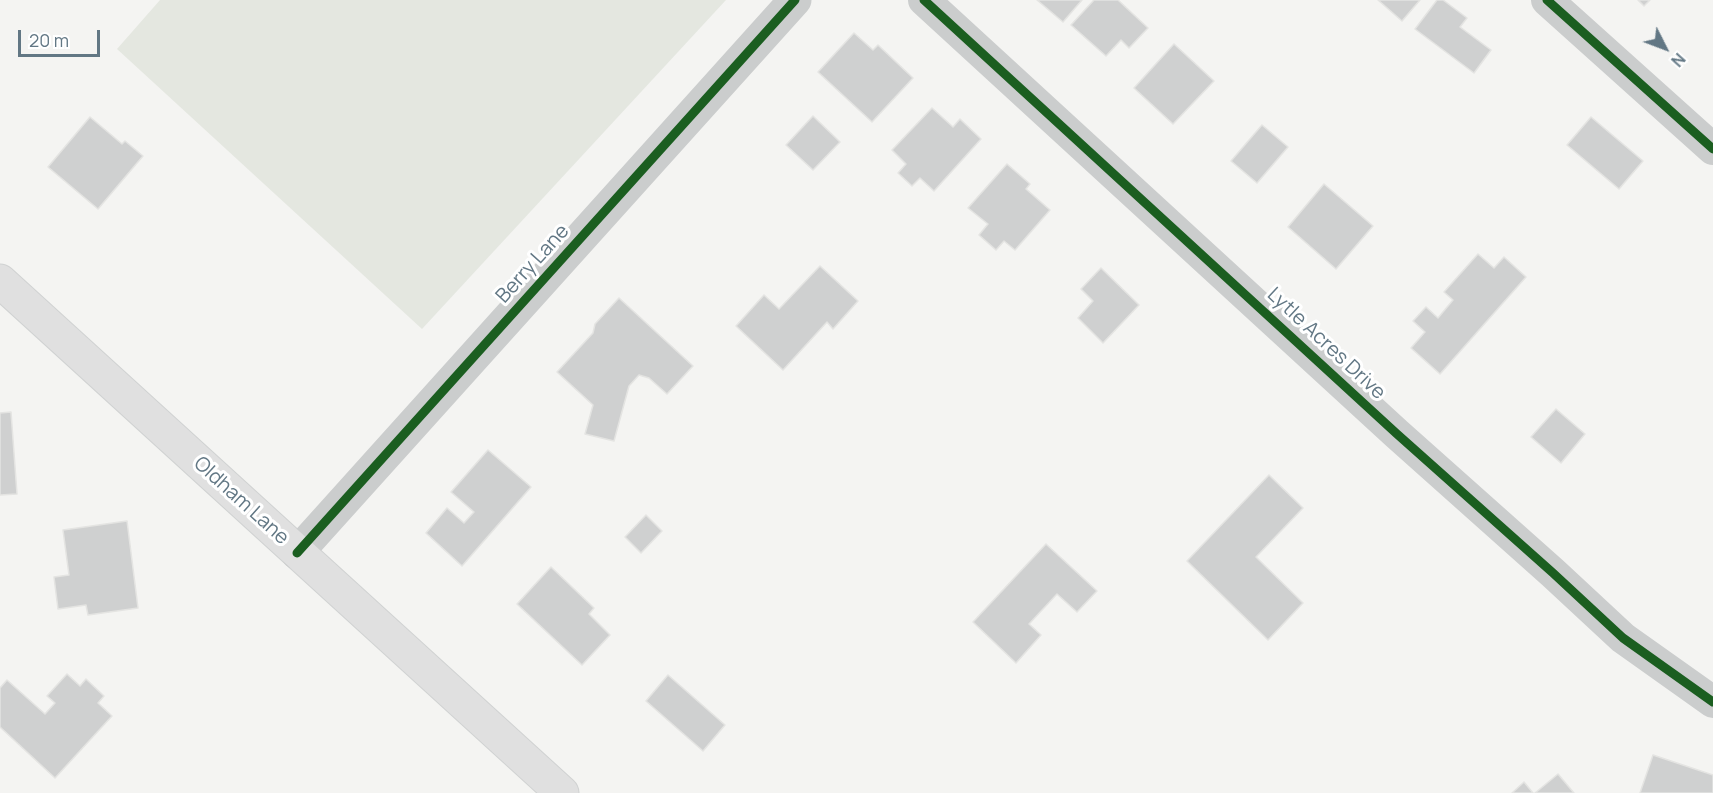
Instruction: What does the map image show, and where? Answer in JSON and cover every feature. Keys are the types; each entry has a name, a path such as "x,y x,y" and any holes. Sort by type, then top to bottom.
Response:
{"main road":[{"name":"Oldham Lane","path":"0,281 562,793"}],"street":[{"name":"Berry Lane","path":"297,553 795,0"},
{"name":"Lytle Acres Drive","path":"924,0 1623,638 1713,702"},
{"path":"1547,0 1713,149"}],"shaded area":[{"path":"160,0 726,0 422,329 117,49"}],"building":[{"path":"1037,0 1082,0 1063,22"},
{"path":"1094,0 1118,0 1148,28 1129,48 1121,40 1106,56 1071,25"},
{"path":"1378,0 1420,0 1402,21"},
{"path":"1437,0 1443,0 1467,18 1460,27 1491,50 1474,73 1415,29"},
{"path":"1638,0 1650,0 1644,6"},
{"path":"854,33 873,50 878,45 913,78 872,122 818,72"},
{"path":"1174,44 1214,81 1173,124 1134,88"},
{"path":"932,108 953,127 960,119 981,139 934,191 920,178 912,186 898,173 906,164 892,150"},
{"path":"813,116 840,142 813,170 786,145"},
{"path":"90,117 122,144 125,141 143,156 98,209 48,167"},
{"path":"1591,117 1643,161 1619,189 1567,145"},
{"path":"1262,125 1288,147 1257,183 1231,161"},
{"path":"1007,164 1030,184 1026,189 1050,210 1015,250 1004,241 996,250 979,235 988,224 968,208"},
{"path":"1324,184 1373,226 1336,269 1288,227"},
{"path":"1478,254 1494,268 1504,257 1526,277 1440,374 1411,348 1425,332 1413,321 1426,307 1438,318 1453,300 1444,292"},
{"path":"820,266 858,301 833,329 827,322 783,370 736,326 764,295 779,309"},
{"path":"1101,268 1139,305 1103,343 1078,318 1093,301 1081,289"},
{"path":"619,298 693,366 667,394 649,378 639,375 629,386 614,441 585,434 593,405 557,372 593,333 595,324"},
{"path":"1556,409 1585,434 1561,463 1531,437"},
{"path":"11,412 17,494 0,495 0,413"},
{"path":"488,450 531,487 462,566 426,533 447,508 464,523 474,512 451,492"},
{"path":"1269,475 1303,508 1256,557 1303,603 1268,640 1187,561"},
{"path":"646,515 662,531 641,553 625,537"},
{"path":"127,521 138,608 88,615 86,605 58,609 54,577 69,575 63,530"},
{"path":"1046,544 1097,591 1077,612 1057,594 1029,624 1041,635 1016,663 973,622"},
{"path":"551,567 594,608 589,614 610,635 582,665 517,604"},
{"path":"67,674 80,686 86,679 104,696 98,703 112,716 55,778 0,727 0,688 7,680 45,714 55,703 47,696"},
{"path":"668,675 725,725 703,751 646,701"},
{"path":"1653,755 1713,775 1713,793 1640,793"},
{"path":"1558,774 1574,793 1535,793"},
{"path":"1524,782 1533,793 1512,793"}],"cycle path":[{"path":"297,553 795,0"},
{"path":"924,0 1623,638 1713,702"},
{"path":"1547,0 1713,149"}]}
